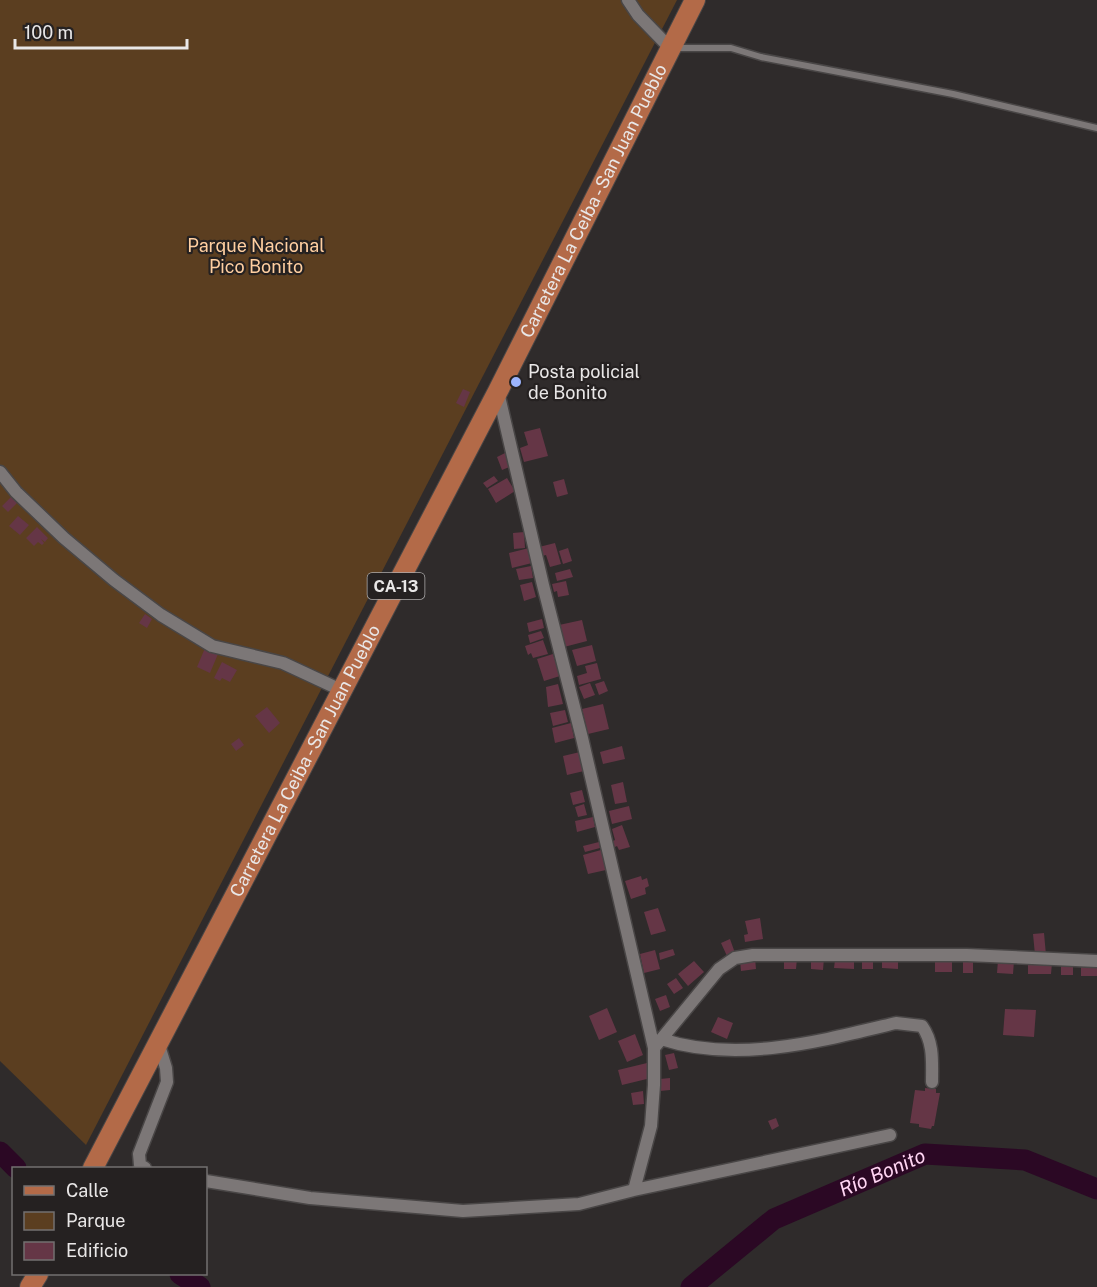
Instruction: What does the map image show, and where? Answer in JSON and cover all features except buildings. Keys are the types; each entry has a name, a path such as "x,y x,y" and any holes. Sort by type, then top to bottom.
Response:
{"main road":[{"name":"Carretera La Ceiba - San Juan Pueblo","path":"94,1167 498,391 695,0"}],"street":[{"path":"628,0 638,15 670,48"},
{"path":"498,391 543,585 658,1043 651,1126 634,1190"},
{"path":"0,472 16,492 64,538 114,580 161,615 212,646 283,663 341,690"},
{"path":"658,1043 719,969 735,958 753,956 967,956 1097,961"},
{"path":"658,1043 685,1047 754,1050 781,1048 896,1023 909,1024 922,1026 928,1034 931,1047 932,1082"},
{"path":"143,1167 140,1165 139,1154 167,1082 166,1068 158,1042"},
{"path":"207,1181 310,1198 463,1211 579,1204 890,1135"}],"lane":[{"path":"670,48 731,48 761,57 952,94 1097,128"}],"green space":[{"name":"Parque Nacional Pico Bonito","path":"0,0 677,0 86,1145 0,1061"}],"waterway":[{"name":"Río Bonito","path":"0,1152 15,1167"},
{"name":"Río Bonito","path":"691,1287 774,1219 925,1154 1025,1160 1097,1189"},
{"name":"Río Bonito","path":"182,1275 200,1287"}],"place":[{"name":"Posta policial de Bonito","path":"516,382"}]}
